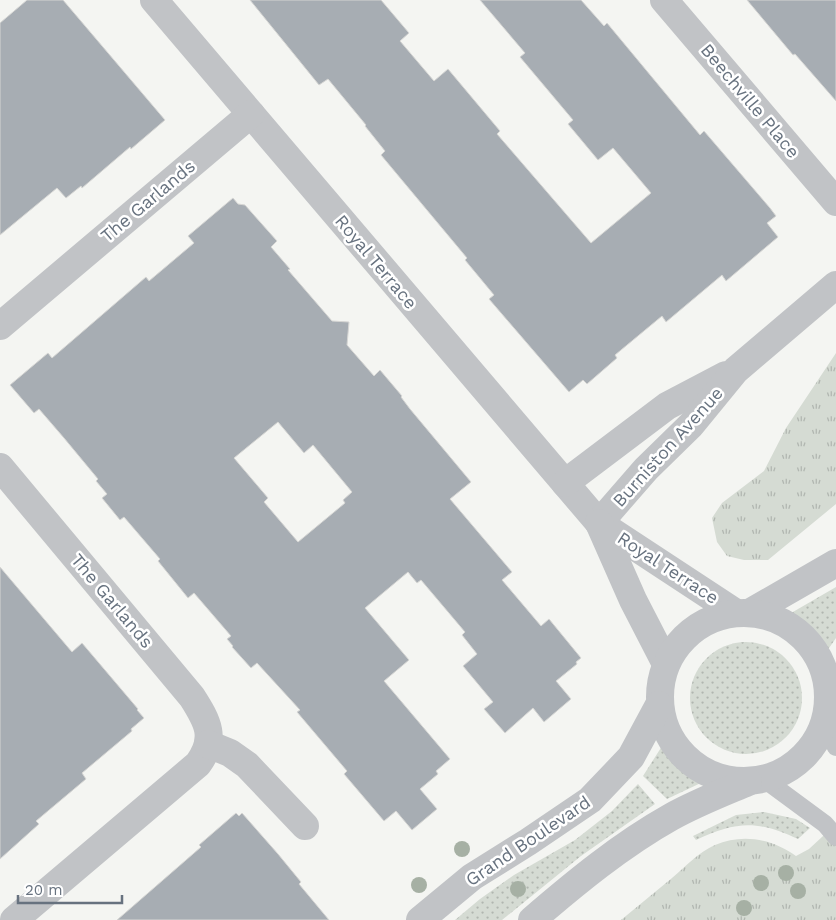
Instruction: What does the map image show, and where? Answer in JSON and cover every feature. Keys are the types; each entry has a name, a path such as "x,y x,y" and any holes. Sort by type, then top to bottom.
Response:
{"street":[{"name":"Royal Terrace","path":"154,0 599,524 633,600 666,664"},
{"name":"Beechville Place","path":"664,0 836,202"},
{"name":"The Garlands","path":"0,326 250,114"},
{"name":"Burniston Avenue","path":"599,524 646,469 691,425 736,370 836,285"},
{"name":"Burniston Avenue","path":"565,483 667,406 736,370"},
{"name":"The Garlands","path":"0,466 192,697 205,718 208,730 208,744"},
{"name":"Royal Terrace","path":"599,524 744,612"},
{"path":"756,780 705,772 683,755 667,732 660,705 660,684 666,664 678,645 694,629 714,618 744,612 836,563"},
{"path":"532,920 574,885 662,822 696,804 790,768 810,749 830,736 832,686 812,647 795,629 775,618 744,612"},
{"name":"Grand Boulevard","path":"420,920 472,877 590,800 631,757 660,705"},
{"path":"14,920 198,764 205,754 208,744 230,753 247,765 305,826"}],"lane":[{"path":"756,780 825,824 836,837"}],"green space":[{"path":"836,353 836,504 768,560 744,560 727,556 717,542 712,518 722,503 764,471 786,428"},
{"path":"836,587 836,638 827,651 809,630 786,616"},
{"path":"746,642 757,643 767,647 785,659 797,677 801,687 801,709 797,719 785,737 767,749 757,753 746,754 735,753 725,749 707,737 695,719 691,709 690,698 691,687 695,677 707,659 725,647 735,643"},
{"path":"664,743 682,765 705,781 667,799 643,776"},
{"path":"638,784 655,804 581,856 502,920 455,920 480,899 514,875 575,840 612,811"},
{"path":"764,812 796,819 810,828 798,839 771,828 747,825 723,829 696,840 693,836 736,815"},
{"path":"836,824 836,920 621,920 698,856 715,845 736,839 757,840 777,845 796,856 809,849"}],"building":[{"path":"27,0 63,0 165,120 82,188 81,186 66,198 57,188 0,235 0,23"},
{"path":"250,0 381,0 409,33 400,41 434,81 448,69 500,131 497,134 591,243 651,193 613,148 598,160 568,124 573,120 520,57 525,53 480,0 581,0 604,26 607,23 700,135 704,131 770,208 776,216 767,223 778,237 726,281 722,275 666,322 662,316 615,355 617,358 587,384 583,380 569,392 489,299 494,295 465,260 467,258 381,155 385,151 366,125 328,79 319,85"},
{"path":"747,0 836,0 836,101 795,54 793,55"},
{"path":"233,198 238,204 245,205 277,241 271,247 290,269 288,270 332,321 349,322 347,345 374,376 380,370 471,482 450,499 512,572 502,580 541,626 549,619 581,658 576,662 577,664 556,681 571,699 544,722 533,708 505,733 484,709 493,702 463,666 477,654 462,635 465,632 421,580 417,583 408,572 365,608 409,660 384,681 450,759 436,771 438,774 420,789 437,809 412,830 396,811 384,821 344,774 347,771 297,712 300,710 257,663 251,668 227,639 231,636 194,593 188,598 158,561 160,559 124,517 120,520 102,498 107,494 96,481 98,479 64,438 39,409 34,413 10,385 48,353 52,358 146,277 149,281 194,243 188,236","holes":["278,422 304,453 313,445 352,492 343,500 345,503 298,542 264,502 268,498 234,458"]},
{"path":"0,567 72,652 82,643 144,718 131,729 132,731 82,773 86,779 36,821 39,824 0,859"},
{"path":"236,813 239,816 242,813 278,854 301,882 299,884 329,920 117,920 201,847 199,845"}]}
